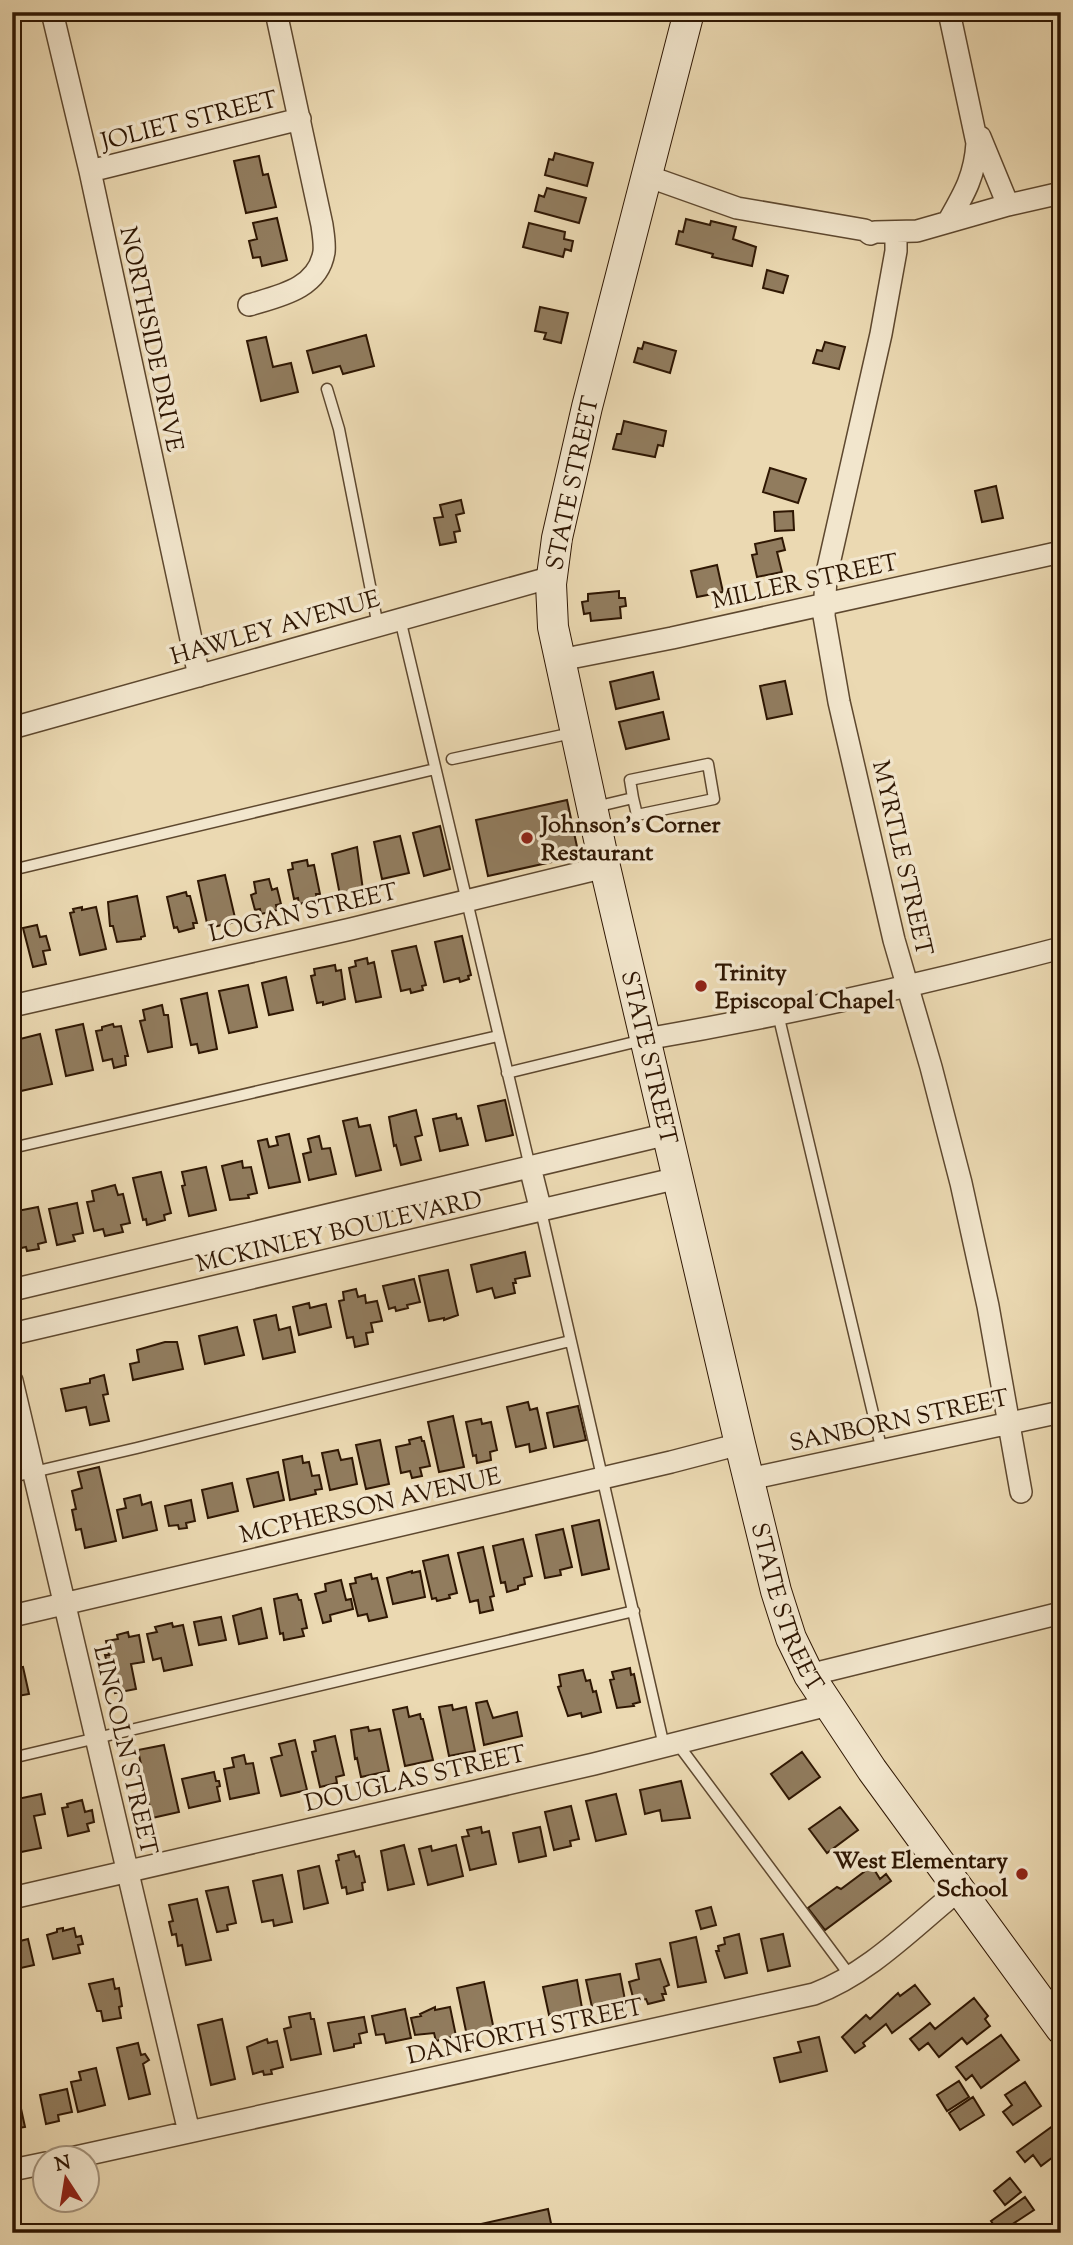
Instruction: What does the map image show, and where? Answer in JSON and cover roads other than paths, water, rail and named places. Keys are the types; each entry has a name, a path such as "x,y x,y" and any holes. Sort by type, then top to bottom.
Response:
{"street":[{"name":"NORTHSIDE DRIVE","path":"52,12 90,171 199,676"},
{"path":"249,305 301,287 317,272 324,251 322,225 276,12"},
{"name":"STATE STREET","path":"689,12 587,407 557,538 552,576 553,627 559,660 740,1444 776,1591 791,1638 809,1675 828,1705 958,1890 1061,2029"},
{"path":"948,222 971,181 977,143 950,12"},
{"path":"973,116 987,158 1008,205"},
{"name":"JOLIET STREET","path":"90,171 300,120"},
{"path":"647,176 737,208 865,230 870,234 917,231 1061,193"},
{"name":"MYRTLE STREET","path":"896,233 896,251 881,334 826,577 823,604 839,702 907,988 961,1183 1011,1423 1021,1492"},
{"name":"MILLER STREET","path":"559,660 1061,552"},
{"name":"HAWLEY AVENUE","path":"12,728 552,576"},
{"name":"LOGAN STREET","path":"12,1006 605,867"},
{"path":"646,1040 907,988 1061,948"},
{"name":"MCKINLEY BOULEVARD","path":"12,1290 668,1134"},
{"path":"530,1167 541,1211"},
{"name":"MCKINLEY BOULEVARD","path":"12,1334 678,1178"},
{"name":"LINCOLN STREET","path":"12,1381 189,2132"},
{"name":"SANBORN STREET","path":"749,1479 1061,1412"},
{"name":"MCPHERSON AVENUE","path":"12,1616 601,1479 740,1444"},
{"path":"809,1675 1061,1614"},
{"name":"DOUGLAS STREET","path":"12,1898 670,1745 828,1705"},
{"name":"DANFORTH STREET","path":"102,2151 814,1994 851,1977 958,1890"},
{"path":"12,2170 32,2166"}],"lane":[{"path":"327,389 339,429 378,625"},
{"path":"400,619 530,1167"},
{"path":"453,760 575,732"},
{"path":"708,764 713,799 637,815 633,798 630,779 708,764"},
{"path":"12,870 435,769"},
{"path":"592,807 633,798"},
{"path":"778,1014 882,1451"},
{"path":"12,1148 498,1036"},
{"path":"507,1073 646,1040"},
{"path":"541,1211 601,1479 670,1745 851,1977"},
{"path":"12,1477 570,1342"},
{"path":"12,1758 634,1611"}],"place":[{"name":"Johnson's Corner Restaurant","path":"527,838"},
{"name":"Trinity Episcopal Chapel","path":"701,986"},
{"name":"West Elementary School","path":"1022,1874"}]}
